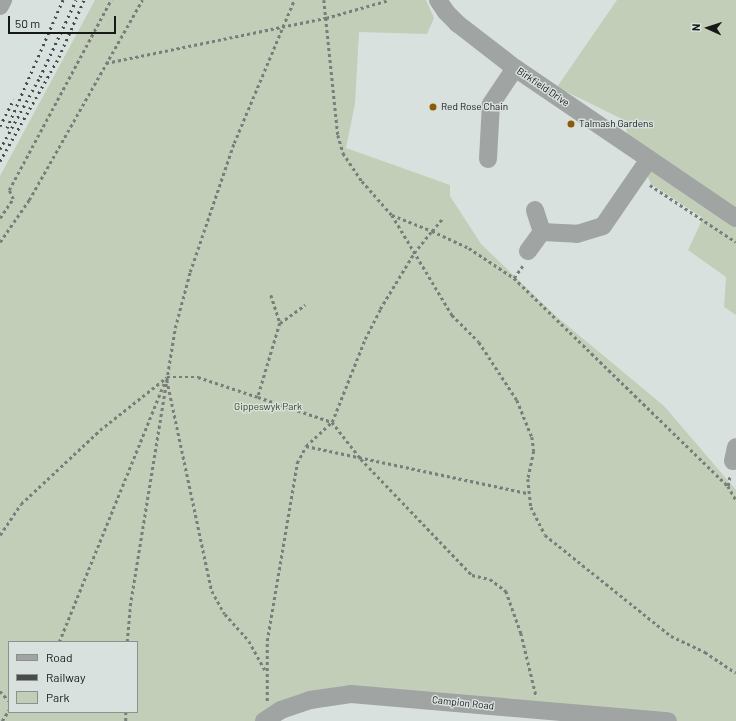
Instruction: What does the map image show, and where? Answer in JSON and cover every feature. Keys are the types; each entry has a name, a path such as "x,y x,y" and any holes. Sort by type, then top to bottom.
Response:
{"street":[{"path":"0,6 3,0"},
{"name":"Birkfield Drive","path":"438,0 446,12 458,24 515,68 736,218"},
{"path":"488,159 491,104 515,68"},
{"path":"542,232 577,234 603,226 638,178 649,159"},
{"path":"535,210 542,232"},
{"path":"528,251 542,232"},
{"name":"Campion Road","path":"266,719 310,700 351,694 540,710 608,718 668,721"}],"path":[{"path":"0,218 13,199 9,190 112,0"},
{"path":"0,242 29,200 142,0"},
{"path":"127,641 130,606 175,328 190,272 234,143 294,0"},
{"path":"324,0 340,146 362,181 392,215 452,315 479,342 517,400 532,437 534,452 528,479 528,493 537,524 551,541 671,636 705,652 736,673"},
{"path":"106,63 326,18 389,0"},
{"path":"638,178 736,242"},
{"path":"392,215 469,248 514,278 728,486 736,500"},
{"path":"266,719 265,671 272,607 296,469 306,446 332,422 365,338 414,253 443,218"},
{"path":"258,397 280,323 271,295"},
{"path":"280,323 305,305"},
{"path":"59,641 167,377"},
{"path":"167,377 212,591 226,614 249,641 265,671"},
{"path":"0,535 21,504 100,430 167,377 198,377 332,422 361,459 472,575 490,579 506,591 520,632 540,710"},
{"path":"306,446 361,459 528,493"},
{"path":"0,692 8,699"},
{"path":"2,721 8,712"}],"green space":[{"name":"Gippeswyk Park","path":"95,0 426,0 434,18 427,34 359,32 355,104 346,148 450,185 450,196 481,244 557,317 664,406 736,490 736,721 668,721 366,695 264,721 0,721 0,176"},
{"path":"617,0 736,0 736,315 724,307 726,277 688,250 703,218 651,184 626,130 630,123 557,87"}],"railway":[{"path":"7,128 63,0"},
{"path":"0,149 40,77 76,0"},
{"path":"0,161 59,57 84,0"},
{"path":"0,126 14,99"}],"place":[{"name":"Red Rose Chain","path":"433,107"},
{"name":"Talmash Gardens","path":"571,124"}]}
